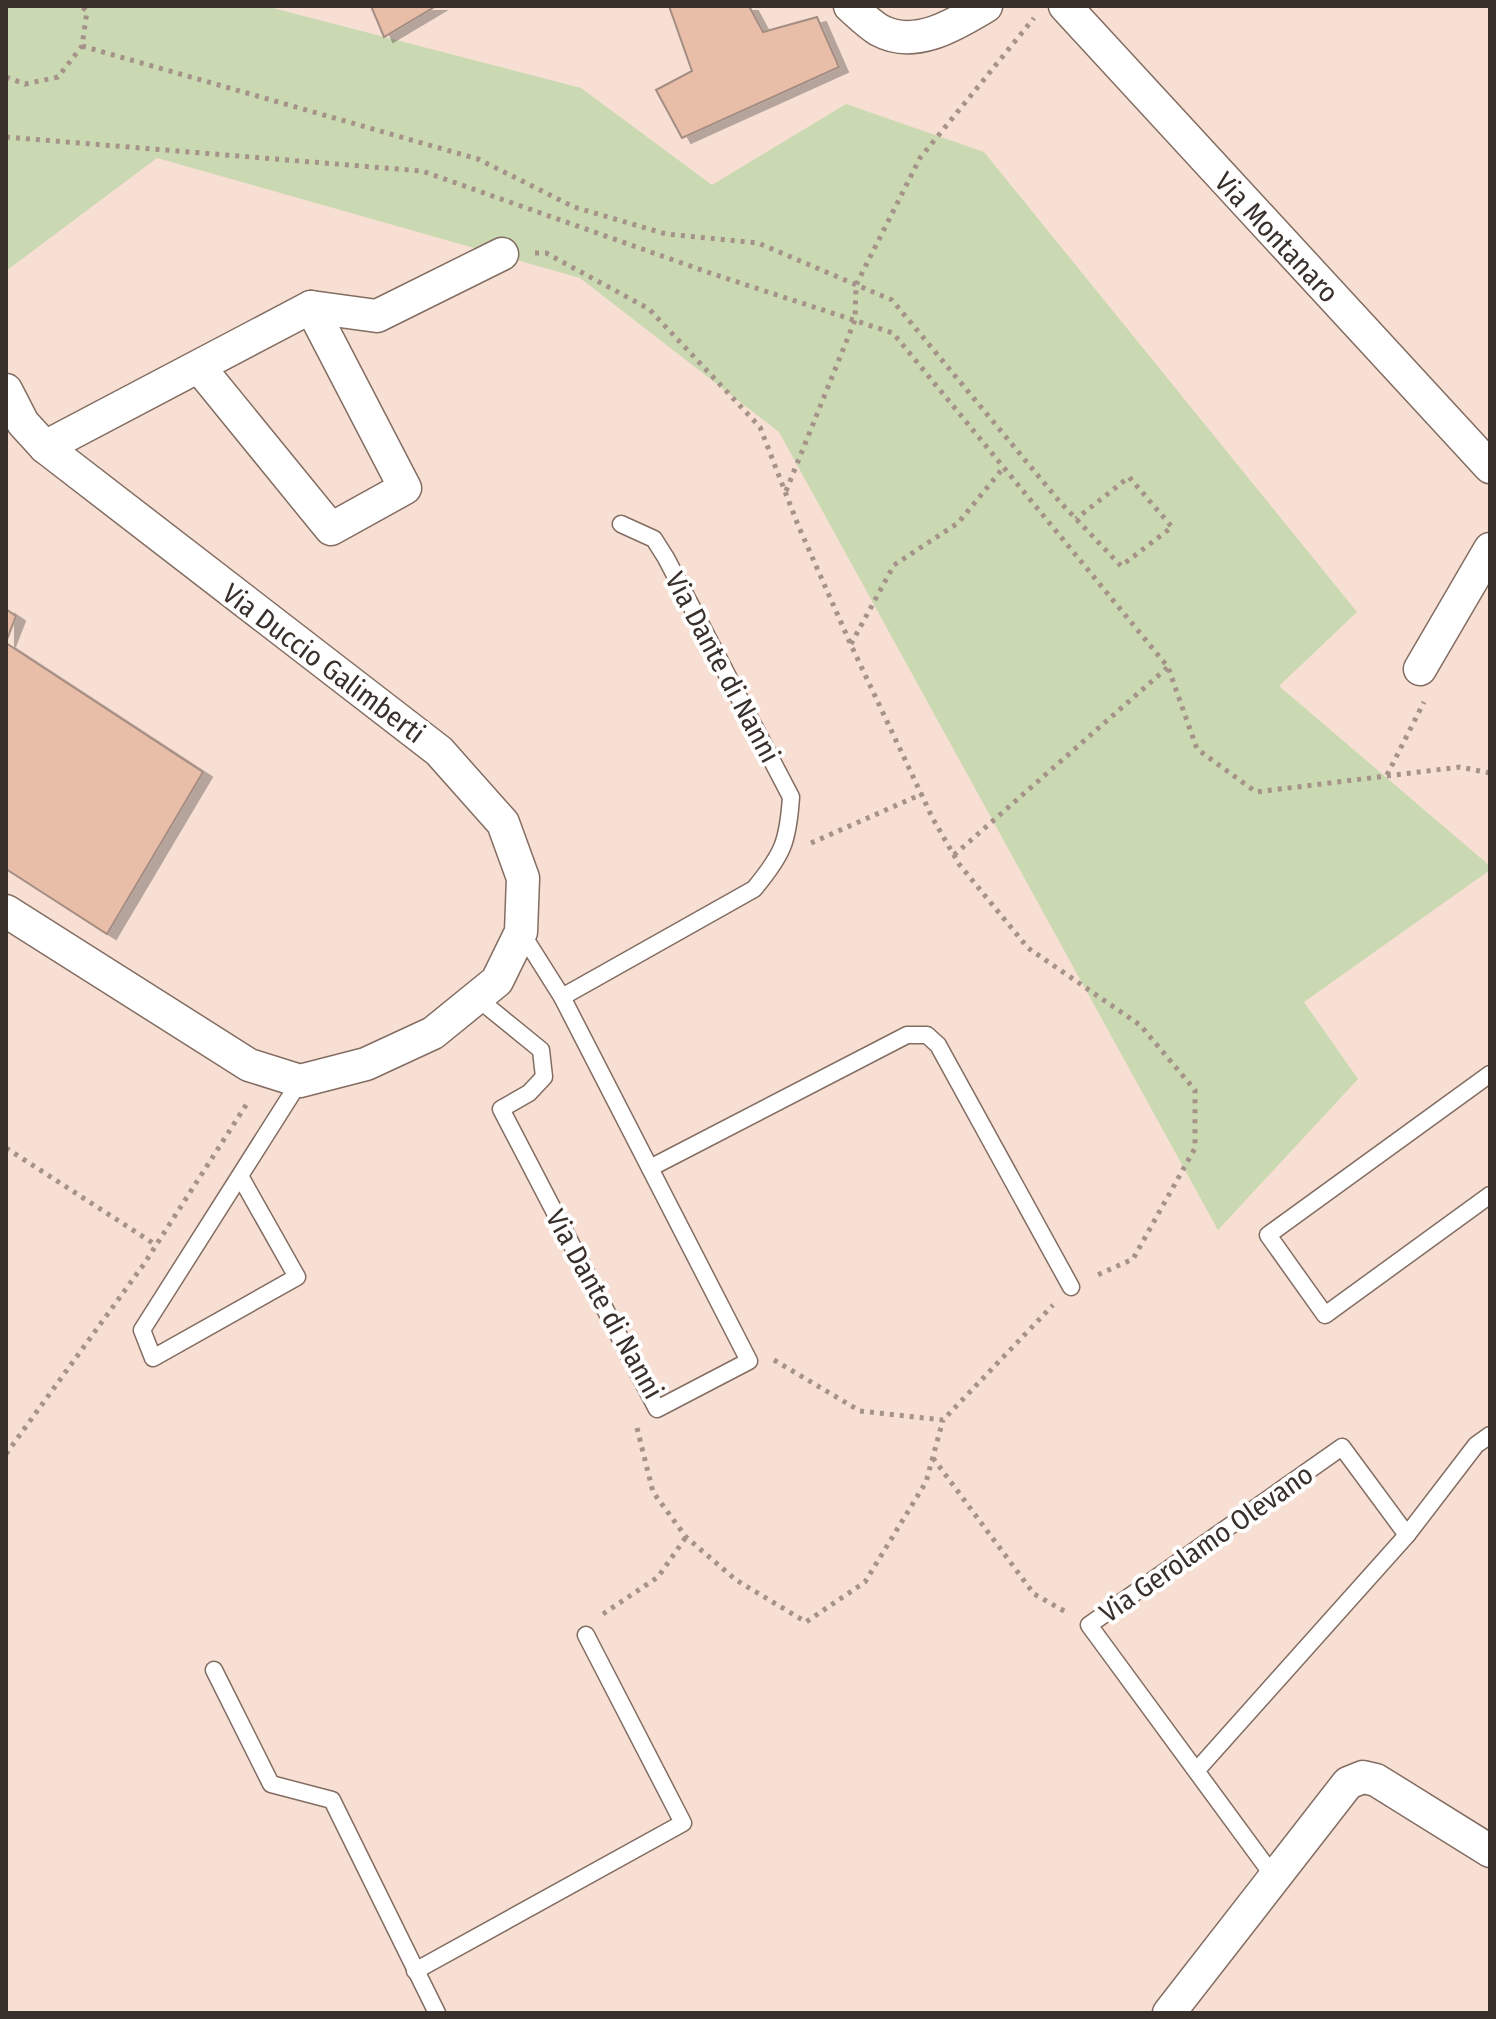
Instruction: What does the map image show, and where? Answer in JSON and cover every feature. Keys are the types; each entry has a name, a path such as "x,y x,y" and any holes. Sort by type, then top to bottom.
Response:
{"street":[{"path":"850,6 881,31 915,37 949,28 986,6"},
{"name":"Via Montanaro","path":"1051,11 1490,467"},
{"path":"45,447 311,307 377,316 502,254"},
{"path":"199,367 331,529 405,488 311,307"},
{"name":"Via Duccio Galimberti","path":"6,390 23,423 45,447 439,751 503,823 523,878 521,932"},
{"path":"1420,669 1490,549"},
{"path":"6,911 249,1065 300,1081 366,1064 433,1033 497,981 521,932"},
{"path":"1169,2013 1348,1783 1363,1777 1389,1787 1490,1851"}],"lane":[{"name":"Via Dante di Nanni","path":"562,997 754,889 778,858 789,836 791,797 666,558 654,539 621,524"},
{"name":"Via Dante di Nanni","path":"477,998 541,1050 544,1077 529,1093 501,1109 657,1409 749,1361 562,997 521,932"},
{"path":"650,1168 907,1035 927,1035 938,1045 1071,1287"},
{"path":"1490,1074 1268,1235 1325,1315 1490,1195"},
{"path":"240,1176 297,1277 153,1358 142,1330 300,1081"},
{"path":"1197,1770 1407,1535 1476,1445 1490,1435"},
{"name":"Via Gerolamo Olevano","path":"1274,1877 1089,1625 1342,1447 1407,1535"},
{"path":"415,1971 683,1823 586,1635"},
{"path":"214,1670 271,1784 332,1800 437,2013"}],"path":[{"path":"6,77 25,84 58,77 82,46 87,11 81,6"},
{"path":"785,492 855,320 856,285 920,158 1051,11"},
{"path":"82,46 478,159 574,207 666,234 758,243 892,300 1076,519 1121,566 1172,527 1129,477 1076,519"},
{"path":"6,137 422,171 893,333 1168,667 1197,749 1256,792 1460,767 1490,773"},
{"path":"502,254 546,253 649,309 760,427 851,645 954,855 1028,948 1140,1025 1195,1090 1195,1148 1133,1259 1071,1287 943,1420 926,1482 865,1582 806,1622 736,1580 686,1537 653,1492 634,1416 652,1398"},
{"path":"851,645 894,565 958,523 1004,467"},
{"path":"954,855 1168,667"},
{"path":"1386,776 1430,689 1420,669"},
{"path":"778,858 922,794"},
{"path":"6,1454 156,1245 268,1071"},
{"path":"6,1148 156,1245"},
{"path":"737,1339 860,1411 943,1420"},
{"path":"932,1457 1034,1594 1089,1625"},
{"path":"586,1635 589,1623 658,1577 686,1537"}],"green space":[{"path":"6,6 265,6 581,88 712,185 846,104 984,152 1357,612 1279,686 1490,866 1490,870 1304,1002 1358,1079 1218,1230 779,432 580,278 157,158 6,271"}],"building":[{"path":"371,6 436,6 384,37"},
{"path":"669,6 749,6 763,32 817,17 839,67 682,138 656,90 692,71"},
{"path":"6,609 16,616 6,642"},
{"path":"6,643 203,772 107,934 6,869"}]}
